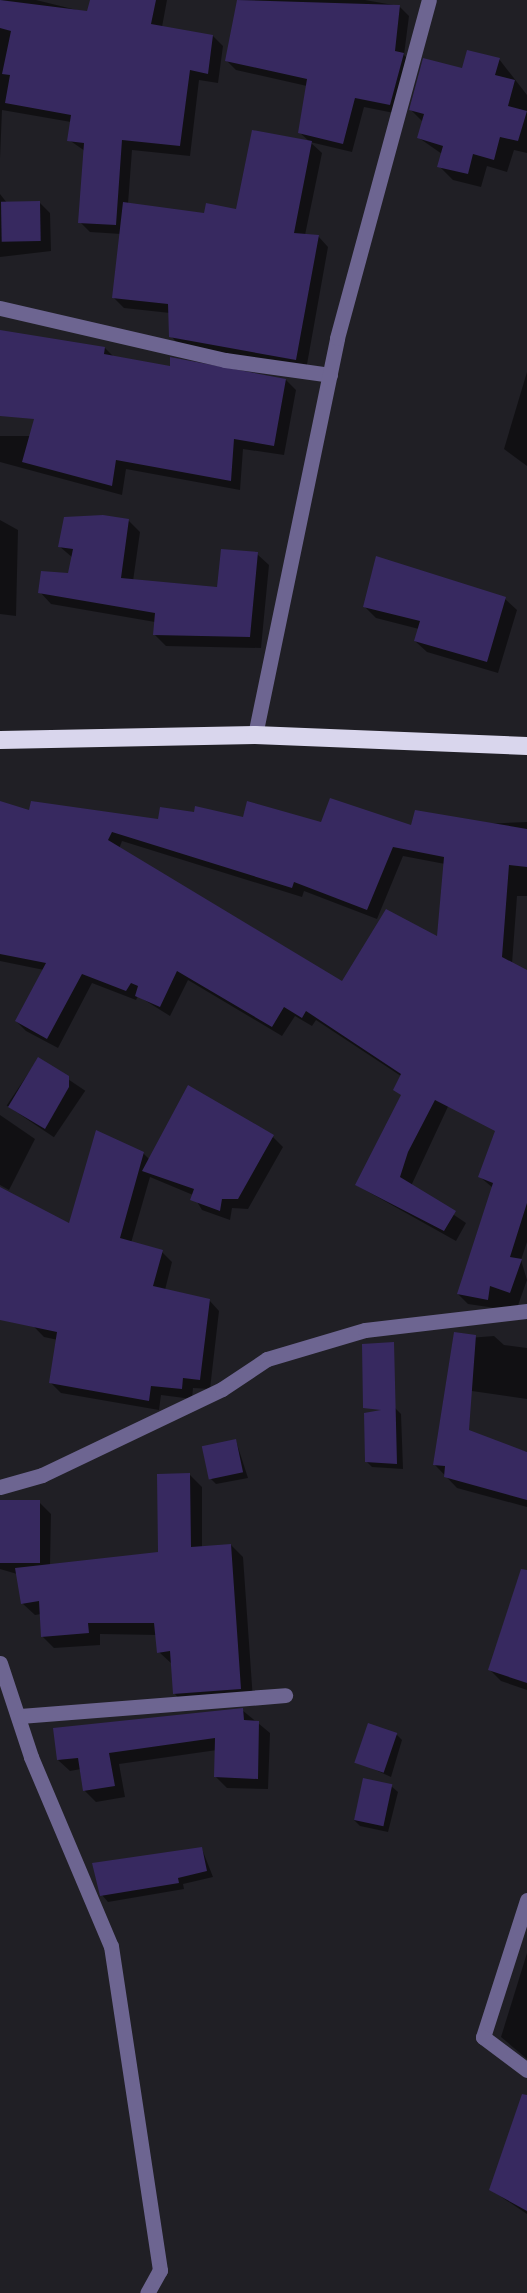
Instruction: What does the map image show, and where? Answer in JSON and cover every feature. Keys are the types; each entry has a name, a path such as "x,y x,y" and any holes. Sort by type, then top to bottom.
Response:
{"highway":[{"path":"0,740 255,735 527,746"}],"street":[{"path":"255,735 330,375 429,0"},
{"path":"0,308 225,360 330,375"},
{"path":"0,1487 42,1475 222,1389 267,1359 365,1330 527,1311"},
{"path":"0,1663 20,1716 31,1758 111,1946 160,2270 147,2293"},
{"path":"20,1716 285,1695"},
{"path":"527,1900 483,2037 527,2070"}],"building":[{"path":"0,0 87,11 90,0 156,0 151,24 213,35 208,74 190,70 180,146 122,140 116,225 78,223 84,143 67,141 71,115 5,103 10,75 2,74 11,31 0,28"},
{"path":"237,0 400,5 395,51 404,53 390,105 355,98 343,144 298,133 307,79 225,61"},
{"path":"467,50 500,58 495,75 515,80 508,106 527,111 518,141 500,137 494,160 473,154 468,174 437,167 443,146 417,138 424,114 409,110 423,58 462,68"},
{"path":"252,130 312,141 294,233 319,235 296,360 169,337 168,304 112,298 123,202 204,213 206,203 236,209"},
{"path":"40,201 41,241 2,242 1,202"},
{"path":"0,330 105,347 104,354 170,366 170,357 286,379 274,446 234,439 231,481 116,460 112,486 22,462 34,419 0,416"},
{"path":"103,515 129,519 121,578 217,587 221,549 258,552 250,637 153,635 155,613 38,593 41,571 68,573 73,549 58,547 64,517"},
{"path":"376,556 506,597 487,662 414,641 420,621 363,607"},
{"path":"330,798 411,825 415,810 527,829 527,867 509,865 502,957 527,970 527,1203 510,1257 522,1259 510,1293 490,1286 488,1300 457,1294 493,1183 478,1177 495,1131 435,1100 408,1152 400,1177 456,1211 444,1231 355,1185 401,1095 393,1090 401,1074 306,1011 302,1018 284,1007 272,1027 177,971 160,1007 135,996 138,986 131,983 126,991 82,974 47,1039 15,1021 46,963 0,954 0,801 29,810 31,801 158,819 160,807 194,812 195,806 243,817 247,801 321,822","holes":["112,832 292,888 294,882 367,910 393,847 444,857 437,936 386,909 342,981 108,840"]},
{"path":"38,1057 69,1076 69,1087 45,1129 8,1107"},
{"path":"188,1085 274,1135 238,1199 222,1199 220,1211 190,1200 194,1189 142,1171"},
{"path":"96,1130 144,1152 120,1238 163,1250 153,1286 210,1299 200,1380 183,1378 182,1389 151,1386 149,1401 49,1383 57,1332 0,1320 0,1187 69,1223"},
{"path":"454,1332 476,1335 469,1430 527,1452 527,1500 444,1477 445,1466 433,1465"},
{"path":"394,1342 397,1464 365,1462 364,1413 381,1410 363,1408 362,1344"},
{"path":"236,1439 243,1472 209,1480 202,1446"},
{"path":"190,1473 191,1547 231,1544 241,1689 173,1694 170,1651 157,1653 154,1623 88,1623 89,1633 41,1637 39,1601 21,1604 15,1568 158,1552 157,1474"},
{"path":"0,1500 40,1500 40,1563 0,1563"},
{"path":"521,1569 527,1570 527,1683 488,1670"},
{"path":"243,1708 244,1720 259,1721 258,1779 214,1777 215,1738 109,1753 115,1786 83,1791 78,1758 57,1760 53,1728"},
{"path":"368,1723 397,1733 384,1773 354,1763"},
{"path":"363,1778 392,1784 383,1826 354,1820"},
{"path":"202,1847 207,1871 178,1878 179,1883 100,1896 92,1863"},
{"path":"522,2094 527,2095 527,2211 489,2190"}]}
